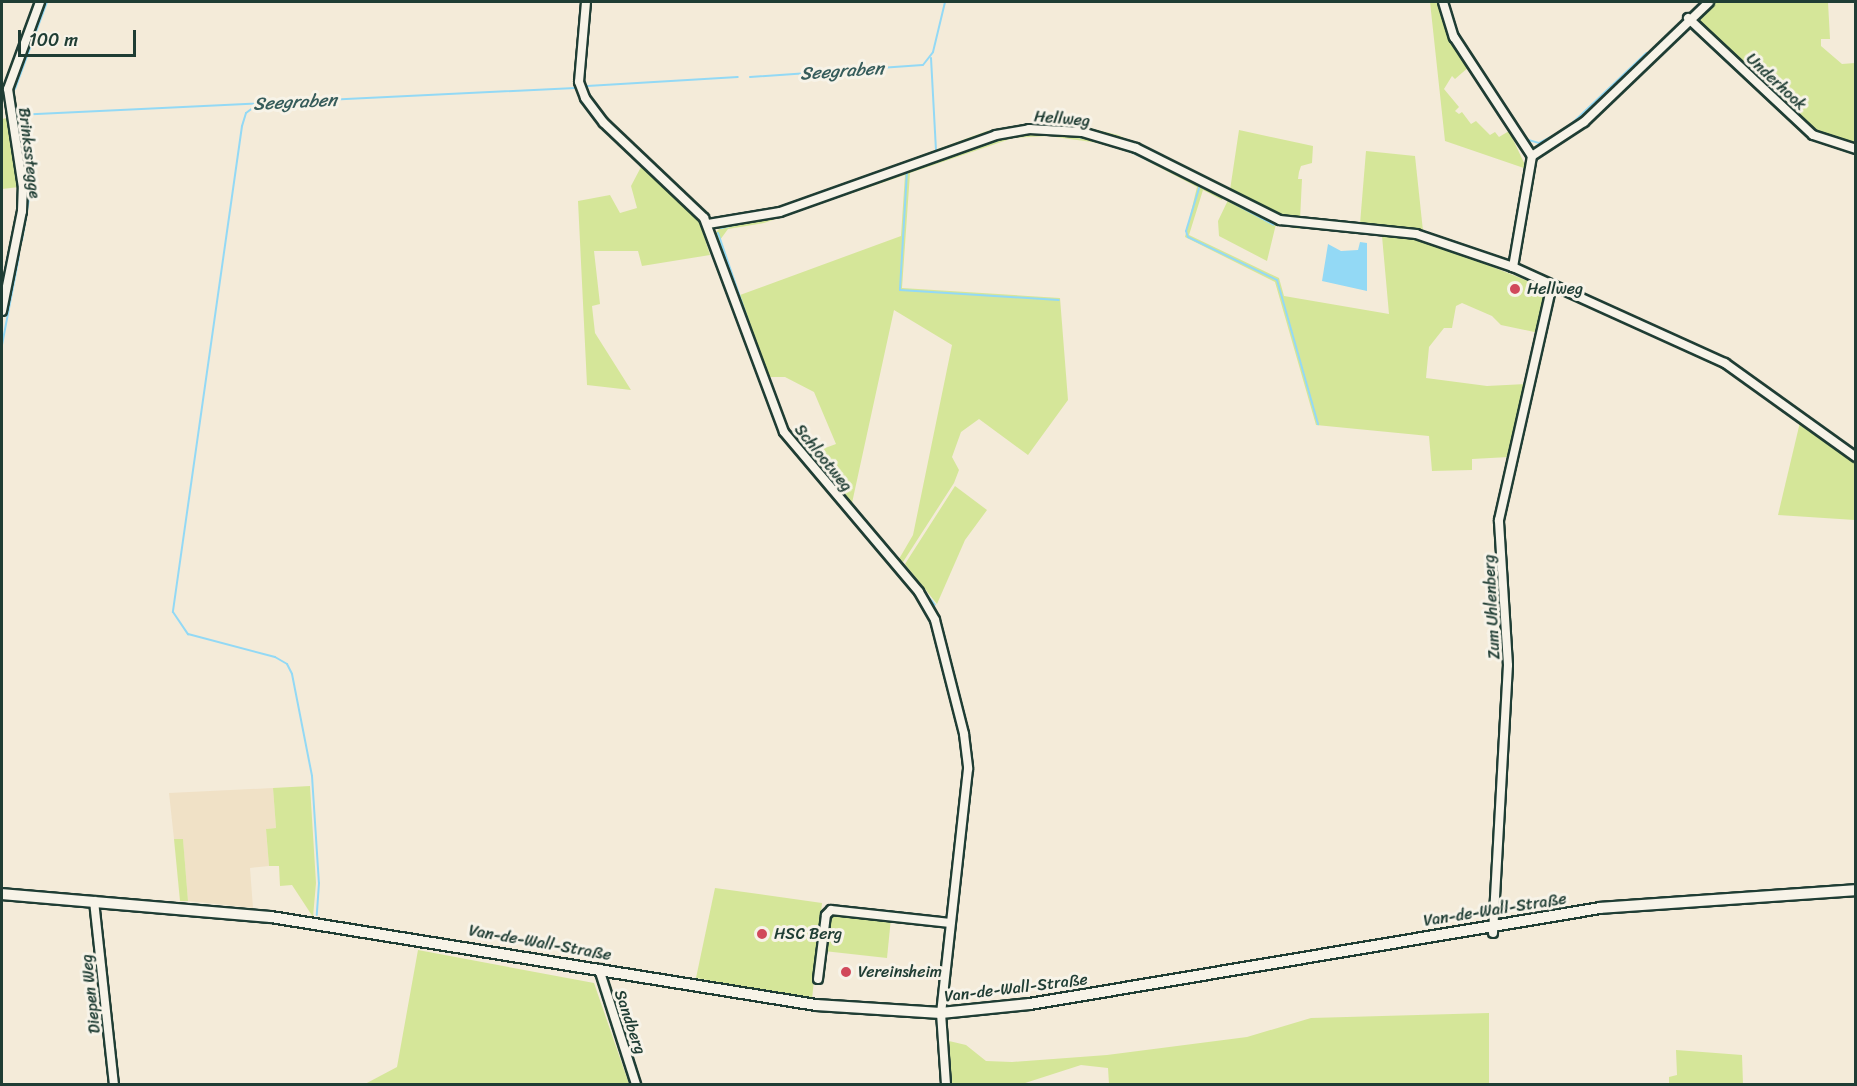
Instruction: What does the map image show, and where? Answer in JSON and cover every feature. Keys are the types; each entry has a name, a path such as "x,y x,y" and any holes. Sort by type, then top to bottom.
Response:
{"main road":[{"name":"Van-de-Wall-Straße","path":"2,894 310,922 824,1006 941,1013 1030,1004 1493,930 1625,905 1856,890"}],"street":[{"name":"Brinksstegge","path":"2,311 22,199 8,89 40,2"},
{"name":"Schlootweg","path":"586,2 579,82 585,98 604,123 696,208 708,224 747,340 784,432 919,592 935,620 964,734 968,770 941,1013 946,1084"},
{"path":"1443,2 1454,37 1532,156 1513,267"},
{"path":"1532,156 1584,122 1688,18 1709,2"},
{"name":"Underhook","path":"1688,18 1813,135 1856,149"},
{"name":"Hellweg","path":"708,224 780,212 996,135 1047,129 1082,132 1136,148 1281,220 1416,234 1513,267 1725,363 1856,457"},
{"name":"Zum Uhlenberg","path":"1493,930 1508,665 1499,520 1552,285"},
{"name":"Diepen Weg","path":"94,901 114,1084"},
{"path":"818,979 826,915 831,910 950,923"},
{"name":"Sandberg","path":"599,969 636,1084"}],"shaded area":[{"path":"273,788 276,828 266,829 269,866 250,868 253,908 188,901 183,840 174,839 169,793"}],"green space":[{"path":"1430,2 1439,2 1450,38 1470,66 1455,79 1452,76 1444,89 1459,107 1455,111 1459,114 1462,112 1471,124 1476,121 1490,135 1495,132 1499,137 1509,131 1527,169 1445,141"},
{"path":"1715,2 1828,2 1830,39 1821,39 1821,46 1842,64 1855,63 1855,145 1814,133 1698,22 1698,14"},
{"path":"7,118 19,187 2,189 2,119"},
{"path":"1030,123 1085,127 1118,135 1230,190 1239,130 1313,146 1312,163 1301,166 1299,172 1298,179 1302,179 1300,220 1282,219 1137,145 1066,127 1012,128 900,163 987,131"},
{"path":"1028,131 1081,135 1133,149 1224,196 1222,200 1203,190 1189,235 1279,278 1284,296 1389,314 1382,236 1428,241 1545,288 1539,333 1501,325 1492,316 1462,303 1456,306 1452,328 1444,328 1429,347 1426,378 1487,386 1526,384 1509,457 1472,459 1472,470 1432,471 1429,436 1316,425 1275,282 1185,237 1197,187 1132,153 1099,143 1048,136 1013,138 910,173 902,288 1060,298 1068,400 1028,455 979,419 961,432 952,457 959,470 954,483 903,562 899,559 913,535 952,345 894,310 852,503 809,454 836,444 814,392 785,377 770,377 778,401 774,403 715,233 724,224 764,219 999,137","holes":["905,175 901,236 740,295 720,240 728,229 764,223"]},
{"path":"1366,151 1415,156 1423,231 1360,224"},
{"path":"641,167 699,221 710,255 642,266 638,251 594,251 600,304 592,306 595,333 631,390 587,385 578,201 610,195 620,213 637,208 631,186"},
{"path":"1229,198 1299,229 1276,224 1267,261 1219,236 1218,221"},
{"path":"1801,418 1855,460 1855,520 1778,515"},
{"path":"955,486 987,510 965,540 937,604 905,564"},
{"path":"310,786 316,883 313,917 292,885 280,886 279,866 269,866 266,829 276,828 273,788"},
{"path":"174,839 183,839 188,901 180,901"},
{"name":"HSC Berg","path":"715,888 822,903 812,999 696,978"},
{"path":"836,912 891,918 887,958 824,951 829,919"},
{"path":"418,950 594,983 629,1084 365,1084 397,1067"},
{"path":"1489,1013 1489,1084 1109,1084 1108,1068 1081,1065 1022,1084 952,1084 949,1041 966,1045 986,1061 1012,1062 1107,1055 1247,1037 1311,1018"},
{"path":"1676,1050 1742,1055 1743,1084 1669,1084 1669,1077 1677,1075"}],"water":[{"path":"1360,242 1367,243 1367,291 1322,281 1328,244 1341,251 1358,250"}],"waterway":[{"path":"15,89 47,2"},
{"name":"Seegraben","path":"750,77 923,65 933,52 945,2"},
{"path":"1456,31 1499,99"},
{"path":"1525,139 1539,143 1565,130 1646,53"},
{"path":"931,58 936,150"},
{"name":"Seegraben","path":"587,86 738,77"},
{"name":"Seegraben","path":"20,131 16,115 575,88"},
{"path":"258,104 246,113 242,126 173,612 188,634 275,657 287,664 292,674 312,776 319,883 317,915"},
{"path":"1016,135 1043,133"},
{"path":"1066,135 1096,140"},
{"path":"721,228 801,209 1010,136"},
{"path":"21,139 29,199 22,240"},
{"path":"1125,149 1200,185 1186,231 1188,237 1277,280 1318,424"},
{"path":"907,171 900,290 1059,300"},
{"path":"1200,185 1223,198"},
{"path":"1228,200 1274,225"},
{"path":"718,233 765,370"},
{"path":"2,345 19,256"},
{"path":"835,487 900,562"},
{"path":"903,566 935,605"}],"place":[{"name":"Hellweg","path":"1515,289"},
{"name":"HSC Berg","path":"762,934"},
{"name":"Vereinsheim","path":"846,972"}]}
